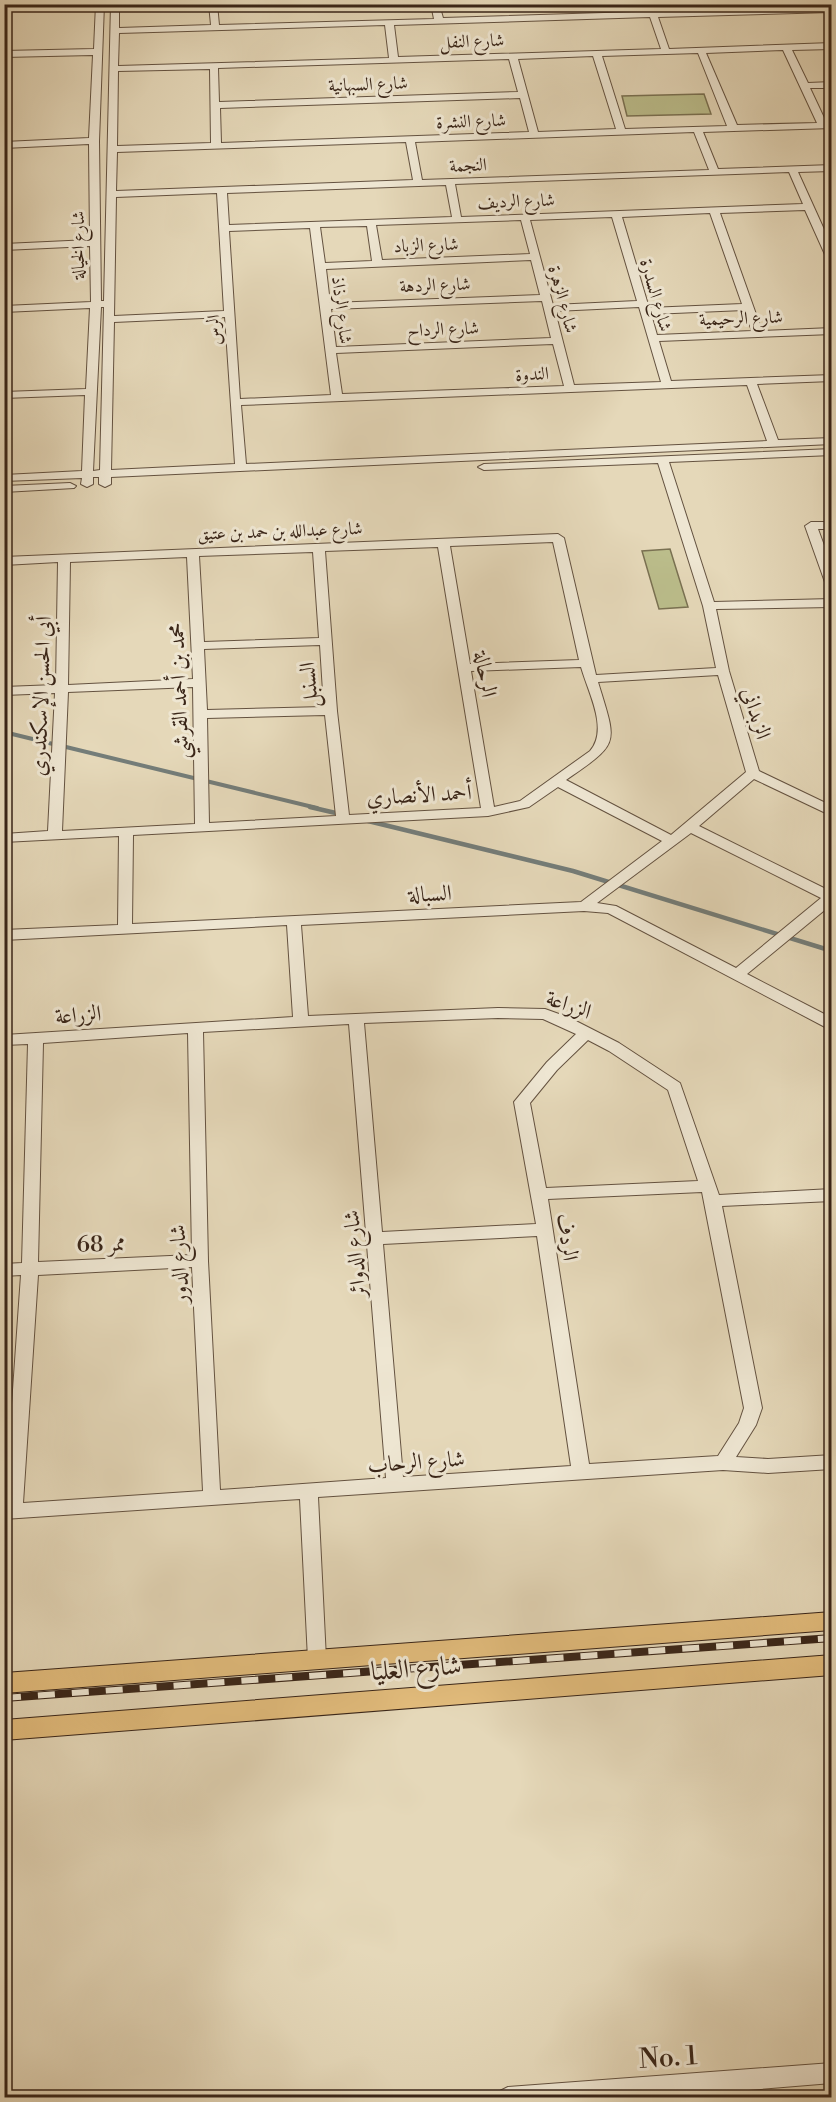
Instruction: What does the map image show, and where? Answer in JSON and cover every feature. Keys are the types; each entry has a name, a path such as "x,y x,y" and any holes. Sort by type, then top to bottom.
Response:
{"main road":[{"name":"شارع العليا","path":"4,1683 831,1621"},
{"name":"شارع العليا","path":"4,1730 831,1665"}],"street":[{"name":"شارع الخيالة","path":"87,480 96,301 94,141 100,4"},
{"name":"شارع الخيالة","path":"105,480 115,4"},
{"path":"213,4 215,28"},
{"path":"435,4 439,21"},
{"path":"114,32 653,15 721,8 831,9"},
{"path":"653,15 666,51"},
{"path":"389,23 394,60"},
{"name":"شارع النفل","path":"113,69 831,46"},
{"path":"786,47 804,86 827,125"},
{"path":"701,50 733,128"},
{"path":"4,54 99,52"},
{"path":"597,54 621,132"},
{"path":"513,56 521,95 534,135"},
{"path":"214,65 216,145"},
{"path":"804,86 831,85"},
{"name":"شارع السبهانية","path":"215,105 521,95"},
{"path":"97,110 104,114 112,109"},
{"path":"95,126 101,121 106,121 111,123 112,128"},
{"name":"شارع النشرة","path":"112,149 827,125"},
{"path":"697,129 715,173"},
{"path":"410,139 418,183"},
{"path":"4,145 94,141"},
{"name":"النجمة","path":"111,194 831,168"},
{"path":"792,169 808,207 827,240 831,259"},
{"path":"450,182 457,220"},
{"name":"الرس","path":"222,190 241,468"},
{"name":"شارع الرديف","path":"224,228 808,207"},
{"path":"714,211 758,334"},
{"name":"شارع السدرة","path":"616,214 667,385"},
{"name":"شارع الزهرة","path":"525,218 570,389"},
{"path":"371,223 378,264"},
{"name":"شارع الرذاذ","path":"315,225 337,399"},
{"path":"4,247 95,243"},
{"name":"شارع الزباد","path":"320,266 534,257"},
{"path":"96,281 97,291 106,290 109,281"},
{"path":"4,299 96,301"},
{"path":"4,309 109,300"},
{"name":"شارع الردهة","path":"325,306 547,303 643,307 749,307"},
{"path":"94,320 98,313 103,312 108,319 230,314"},
{"name":"شارع الرحيمية","path":"652,338 831,331"},
{"name":"شارع الرداح","path":"331,350 556,341"},
{"name":"الندوة","path":"235,402 831,378"},
{"path":"751,382 773,443"},
{"path":"4,395 91,392"},
{"path":"105,480 241,468 831,441"},
{"path":"4,478 105,480 831,452"},
{"path":"88,457 96,462 106,459"},
{"name":"الزبداني","path":"584,906 690,827 753,773 723,671 709,606 662,459"},
{"path":"4,489 87,480"},
{"path":"831,525 811,526 831,585"},
{"name":"شارع عبدالله بن حمد بن عتيق","path":"4,561 558,538"},
{"name":"أحمد الأنصاري","path":"4,838 488,812 524,804 596,754 604,743 606,730 586,663 558,538"},
{"name":"الرحالة","path":"443,542 488,812"},
{"name":"السنبل","path":"319,547 331,711 343,819"},
{"name":"محمد بن أحمد القرشي","path":"193,553 201,714 202,828"},
{"name":"أبي الحسن الإسكندري","path":"56,836 64,558"},
{"path":"709,606 831,603"},
{"path":"197,646 326,641"},
{"path":"463,668 586,663"},
{"path":"591,679 723,671"},
{"path":"4,691 199,683"},
{"path":"201,714 331,711"},
{"path":"753,773 831,812"},
{"path":"557,782 671,840"},
{"path":"690,827 831,897 738,974"},
{"path":"125,930 126,832"},
{"name":"السبالة","path":"4,935 584,906 611,909 831,1024"},
{"path":"294,921 301,1021"},
{"name":"الزراعة","path":"4,1040 301,1021 498,1013 545,1014 622,1052 675,1087 710,1194 753,1408 747,1425 723,1463"},
{"name":"شارع الدوائر","path":"356,1019 395,1485"},
{"name":"شارع الدور","path":"195,1029 200,1261 212,1498"},
{"name":"الردف","path":"581,1472 539,1194 522,1102 552,1066 586,1033"},
{"path":"9,1512 30,1268 36,1039"},
{"path":"539,1194 831,1195"},
{"path":"375,1238 544,1230"},
{"name":"ممر 68","path":"4,1269 200,1261"},
{"name":"شارع الرحاب","path":"9,1512 723,1463 768,1466 831,1462"},
{"path":"309,1492 317,1659"},
{"name":"No. 1","path":"508,2097 831,2073"}],"green space":[{"path":"704,94 711,114 627,116 622,96"},
{"path":"670,549 688,607 659,609 642,551"}],"waterway":[{"path":"4,732 53,744"},
{"path":"66,747 317,808"},
{"path":"310,807 340,814"},
{"path":"368,821 573,871 832,951"}],"railway":[{"path":"4,1698 832,1638"}]}
